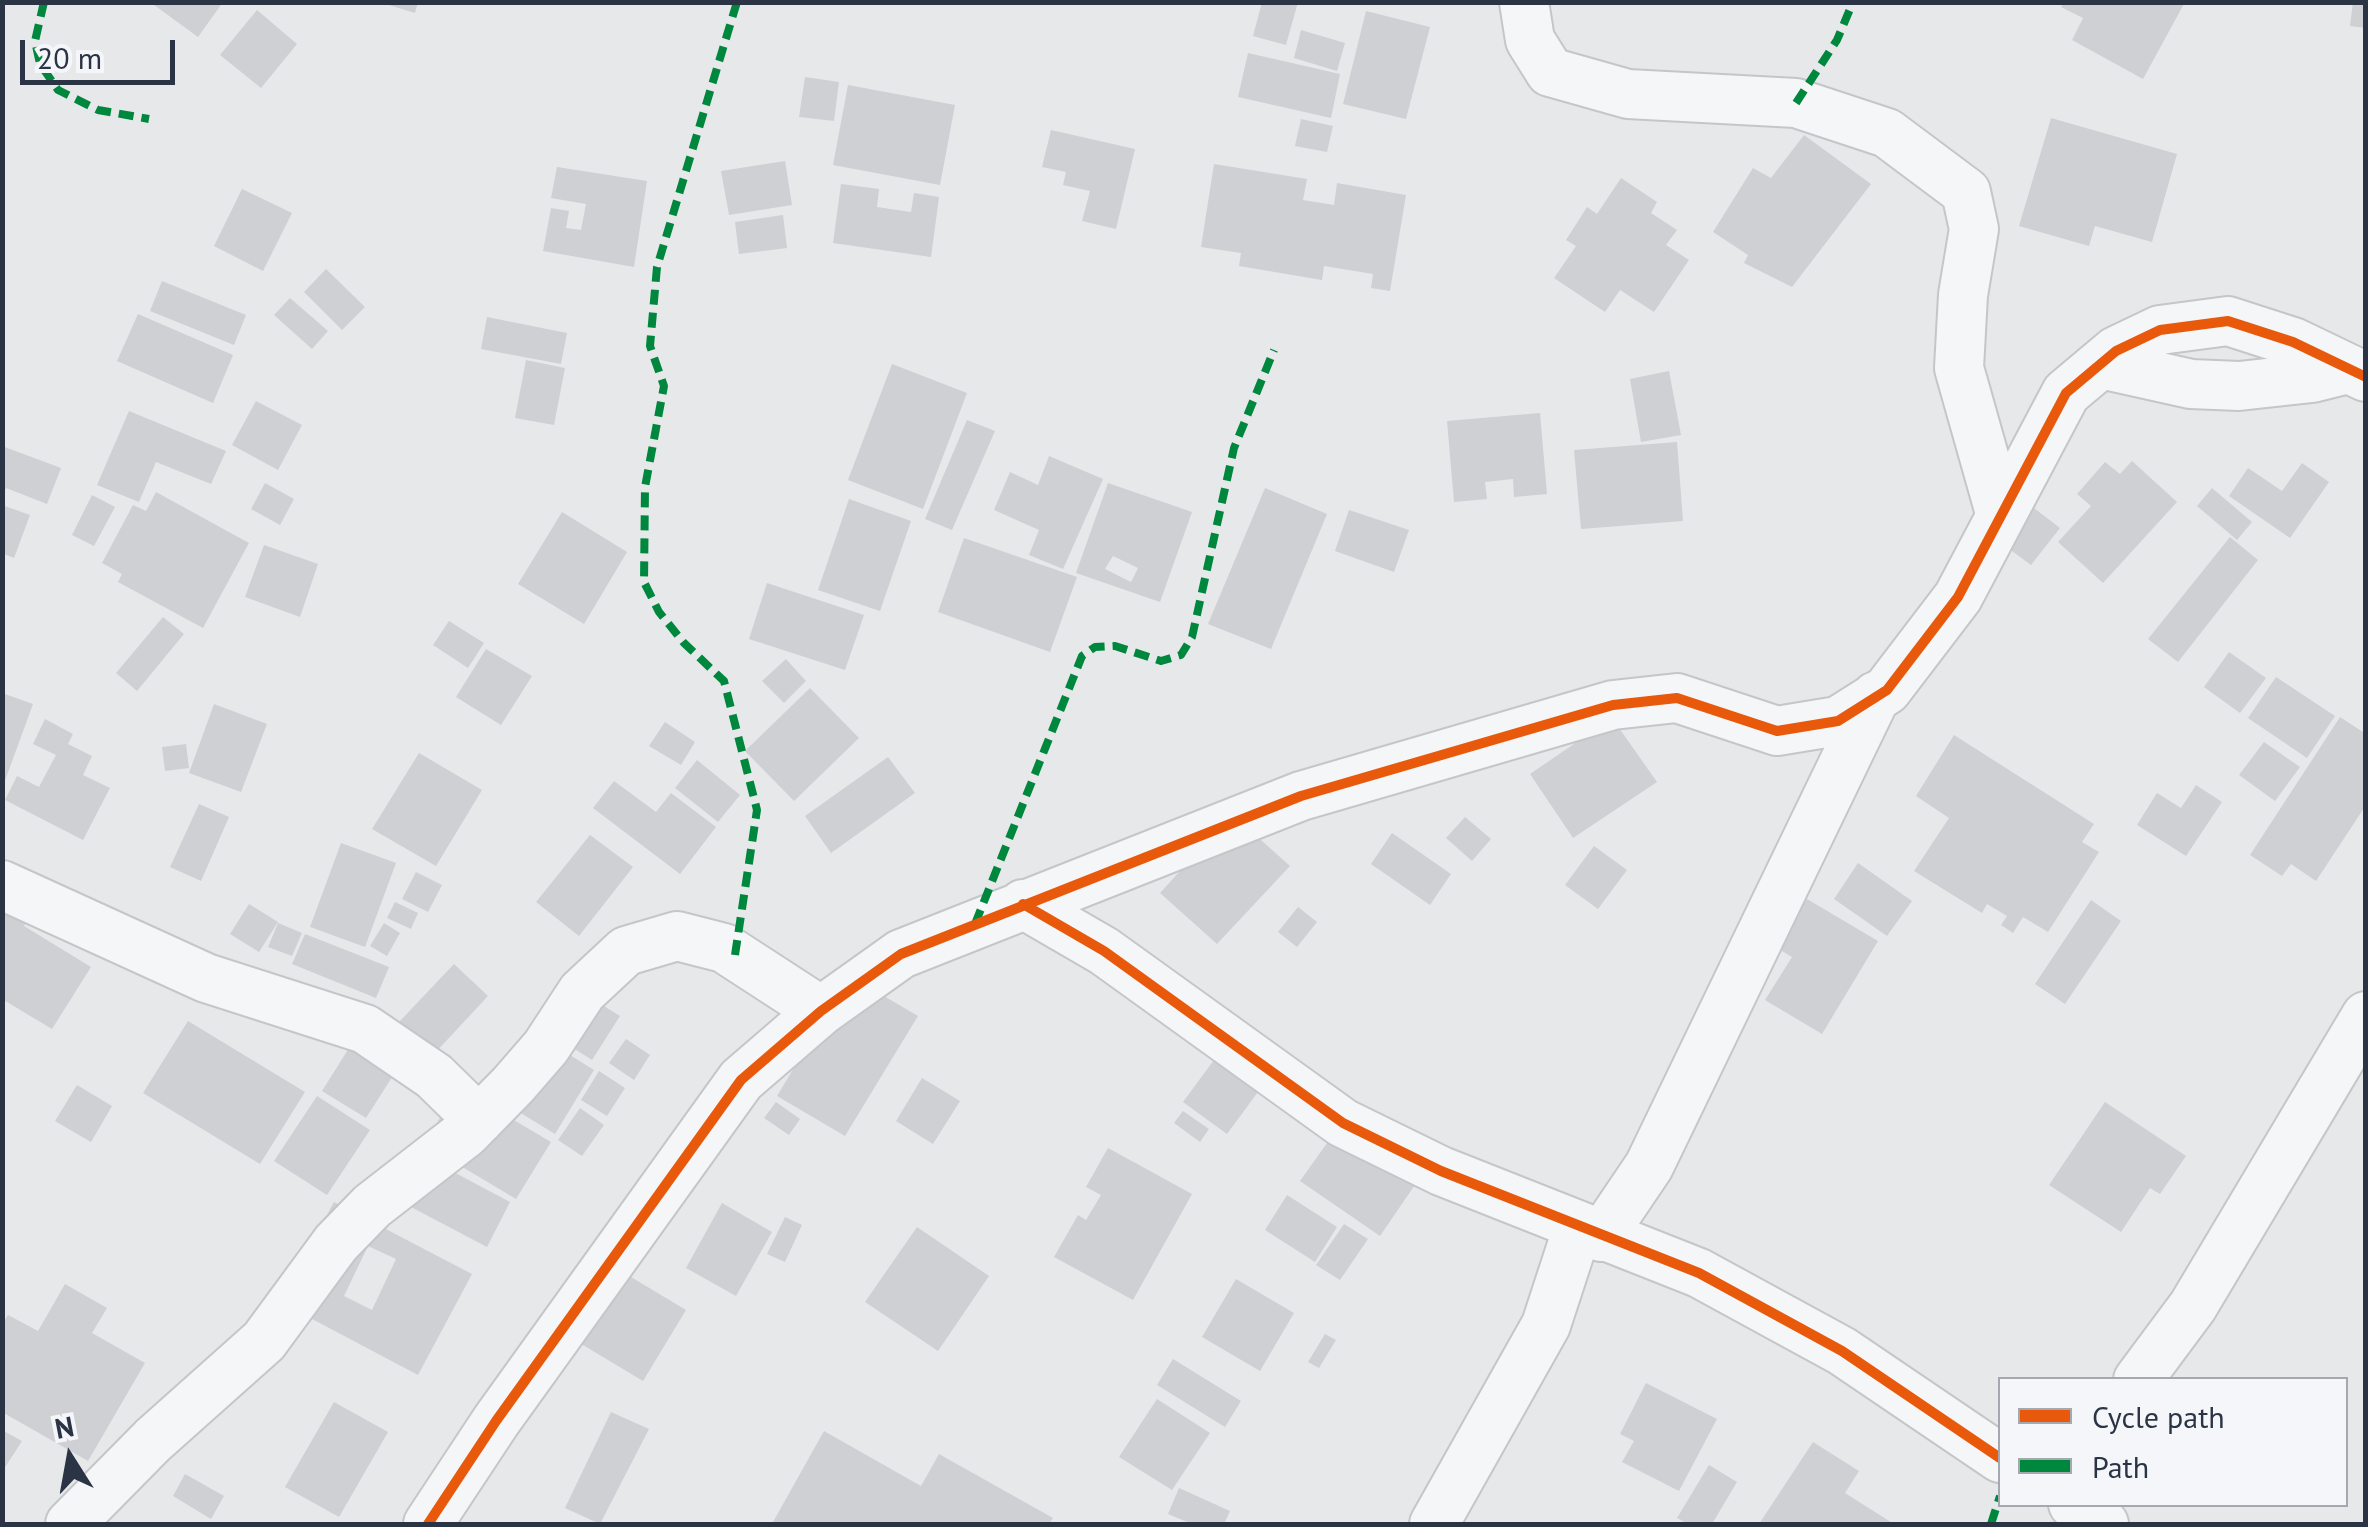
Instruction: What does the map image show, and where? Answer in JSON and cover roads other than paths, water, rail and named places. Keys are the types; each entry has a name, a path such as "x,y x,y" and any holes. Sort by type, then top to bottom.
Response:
{"street":[{"path":"1524,2 1530,40 1550,72 1628,94 1796,103 1887,133 1966,192 1974,229 1963,295 1959,368 2000,513"},
{"path":"428,1524 496,1421 741,1080 821,1011 900,954 1301,796 1613,705 1677,698 1777,732 1838,721 1887,690 1958,597 2066,393 2116,351 2160,330 2228,322 2293,342 2357,373"},
{"path":"2101,364 2191,384 2240,386 2357,373"},
{"path":"1434,1524 1546,1325 1590,1232 1650,1166 1876,696"},
{"path":"2,885 206,978 365,1028 434,1076 479,1120"},
{"path":"1023,904 1104,952 1343,1122 1441,1171 1699,1273 1842,1350 1998,1457"},
{"path":"70,1524 153,1440 264,1341 336,1243 372,1206 479,1120 546,1047 582,992 626,951 678,936 724,948 821,1011"},
{"path":"2140,1377 2192,1306 2366,1016"},
{"path":"2078,1507 2104,1524"}]}
